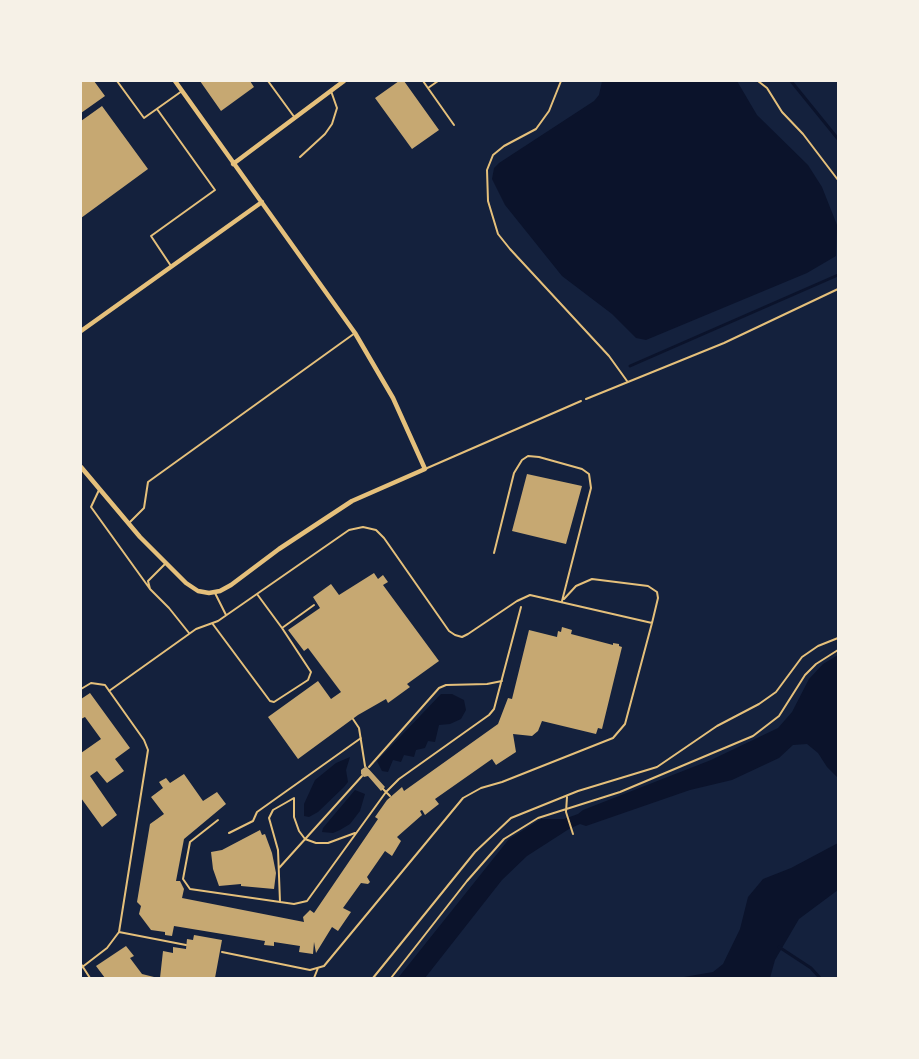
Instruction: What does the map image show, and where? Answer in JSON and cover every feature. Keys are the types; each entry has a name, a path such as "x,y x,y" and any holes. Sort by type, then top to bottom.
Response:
{"street":[{"path":"81,467 128,524 186,583 198,591 215,592 243,577 279,549 336,511 425,469 393,398 355,333 175,81"},
{"path":"233,164 344,81"},
{"path":"81,331 172,268 262,202"}],"lane":[{"path":"117,81 144,118 182,91"},
{"path":"268,81 295,118"},
{"path":"423,81 454,124"},
{"path":"428,88 438,81"},
{"path":"300,157 325,134 332,124 337,108 331,91"},
{"path":"157,109 215,190 151,236 172,268"},
{"path":"128,524 144,508 148,482 355,333"},
{"path":"425,469 581,401"},
{"path":"494,553 514,473 522,460 528,456 538,456 582,469 589,474 591,488 562,601"},
{"path":"99,490 91,507 150,589 169,608 189,634"},
{"path":"109,691 189,634 226,616 349,530 363,527 376,530 384,538 449,631 455,635 462,637 468,634 524,597 530,595 652,623"},
{"path":"150,589 148,581 166,563"},
{"path":"222,952 310,970 318,968 331,960 463,798 481,788 502,782 613,738 625,724 652,623 658,598 657,592 648,586 592,579 576,586 562,601"},
{"path":"215,592 226,616"},
{"path":"212,623 270,701 274,702 308,680 311,672 257,594"},
{"path":"282,628 314,605"},
{"path":"81,689 96,682 105,685 144,740 148,750 118,932 108,948 82,968"},
{"path":"118,932 186,945"},
{"path":"81,964 90,978"},
{"path":"314,978 318,968"}],"path":[{"path":"561,81 549,111 536,129 504,146 494,155 487,170 488,201 498,234 504,242 609,356 627,381"},
{"path":"758,81 767,88 782,112 803,134 838,180"},
{"path":"581,401 724,343 838,289"},
{"path":"218,820 190,842 183,879 190,889 300,904 312,897 386,792 399,779 489,715 497,705 524,597"},
{"path":"374,978 475,852 511,818 567,796 657,767 717,726 760,704 776,692 802,657 818,646 838,638"},
{"path":"391,978 467,881 504,838 538,818 620,792 753,736 779,716 805,675 816,664 838,650"},
{"path":"369,767 439,688 446,685 488,684 503,681"},
{"path":"353,719 359,728 365,766"},
{"path":"229,833 253,821 257,812 361,738"},
{"path":"279,868 362,776"},
{"path":"383,789 390,796"},
{"path":"567,796 566,812 574,834"},
{"path":"280,902 278,850 269,818 274,810 291,798 295,800 297,825 306,839 316,843 328,843 356,833"}],"water":[{"path":"602,81 737,81 757,115 808,165 822,187 837,225 836,256 807,273 646,340 636,338 612,314 562,276 505,205 492,179 494,168 499,163 594,101 599,95"},
{"path":"838,655 838,778 827,767 818,753 807,744 793,745 779,758 732,780 690,790 586,826 580,824 569,829 527,856 502,880 425,978 398,978 509,839 541,819 564,819 578,814 583,810 711,760 778,728 792,712 809,679 823,664"},
{"path":"441,694 452,694 464,700 466,710 461,719 450,724 439,725 435,742 428,741 425,748 416,750 414,757 404,755 401,762 393,760 388,772 382,771 377,761"},
{"path":"350,757 346,770 348,782 318,812 309,817 304,816 304,804 315,780 336,763"},
{"path":"355,790 365,794 360,811 350,824 333,833 322,832 323,828"},
{"path":"838,843 838,890 799,919 775,960 770,978 678,978 713,972 723,964 740,929 748,897 763,879 791,868"}],"building":[{"path":"81,81 94,81 105,96 81,113"},
{"path":"200,81 250,81 254,87 221,111"},
{"path":"399,81 404,81 439,130 412,149 375,98"},
{"path":"102,106 148,169 81,218 81,121"},
{"path":"527,474 582,486 566,544 512,531"},
{"path":"374,573 378,579 383,575 388,582 383,585 439,661 407,684 410,687 388,703 386,699 358,715 298,759 268,717 318,681 331,699 341,692 308,648 304,651 288,630 320,608 313,597 331,584 339,595"},
{"path":"562,627 572,630 571,634 613,645 613,643 619,644 622,647 602,729 598,728 596,734 542,721 538,731 532,736 513,734 516,752 496,765 492,759 435,799 439,804 425,815 422,810 420,811 422,815 397,837 401,841 392,856 385,851 367,877 370,882 368,884 361,883 343,908 351,912 338,931 332,927 316,953 314,942 313,954 299,952 300,946 274,942 274,946 264,945 265,941 174,926 172,936 165,935 165,932 151,930 139,914 141,906 137,902 150,824 164,814 151,797 163,788 159,782 166,778 170,783 184,774 203,801 217,792 226,804 184,839 176,881 180,881 184,889 182,898 304,922 303,917 310,910 314,913 378,819 375,817 387,800 402,787 404,791 498,724 508,698 512,699 529,630 557,637 558,631 561,632"},
{"path":"90,693 130,748 115,759 124,771 107,783 97,771 90,776 117,815 102,827 81,798 81,753 101,739 85,717 81,719 81,699"},
{"path":"366,766 385,787 381,791 368,776 364,777 361,774 361,770"},
{"path":"260,830 262,835 265,834 272,853 276,873 274,889 241,886 241,884 219,886 213,869 211,852 222,850"},
{"path":"194,935 222,940 215,978 160,978 163,951 173,953 173,947 186,949 187,939 193,940"},
{"path":"126,946 134,956 130,958 142,974 158,978 105,978 96,966"}],"waterway":[{"path":"791,81 838,139"},
{"path":"630,366 838,275"},
{"path":"779,947 811,968 820,978"}]}
